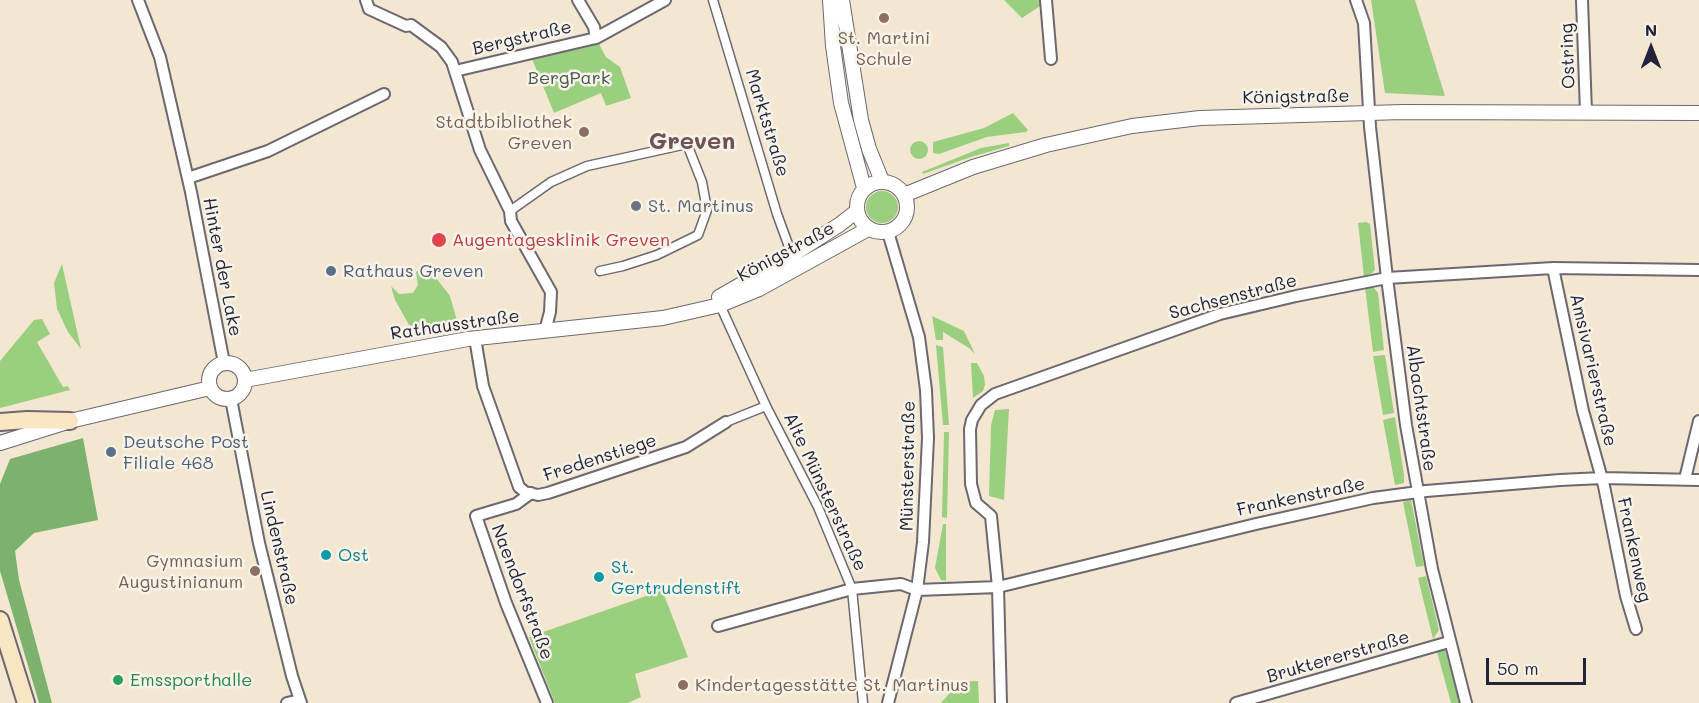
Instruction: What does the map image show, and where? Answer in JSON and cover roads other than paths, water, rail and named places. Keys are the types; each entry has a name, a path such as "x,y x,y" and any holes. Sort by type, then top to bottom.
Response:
{"main road":[{"path":"0,422 70,421"},
{"path":"0,620 26,703"}],"street":[{"name":"Hinter der Lake","path":"138,0 160,57 188,178 224,363"},
{"path":"366,0 369,9 406,26 411,25 441,47 453,62 480,150 510,211 511,221 551,292 550,312 545,331"},
{"name":"Bergstraße","path":"578,0 594,27 596,38"},
{"name":"Bergstraße","path":"455,70 596,38 665,0"},
{"name":"Marktstraße","path":"713,0 777,214 792,255"},
{"path":"830,0 833,46 841,103 864,188"},
{"path":"842,0 861,120 882,181"},
{"path":"1046,0 1051,59"},
{"name":"Albachtstraße","path":"1356,0 1364,22 1369,113 1404,409 1432,569 1466,703"},
{"name":"Ostring","path":"1582,0 1586,112"},
{"name":"Hinter der Lake","path":"188,178 268,151 384,94"},
{"name":"Königstraße","path":"904,195 984,164 1046,145 1132,126 1200,118 1369,113 1699,113"},
{"path":"510,211 551,182 587,165 687,144 702,182 708,210 698,235 657,255 600,271"},
{"path":"882,181 899,188 907,202 905,217 895,229 888,232 868,229 856,211 857,201 864,188 882,181"},
{"name":"Königstraße","path":"718,302 839,225 856,211"},
{"name":"Königstraße","path":"718,302 759,289 868,229"},
{"name":"Münsterstraße","path":"888,232 919,337 926,390 928,448 923,542 917,590 888,703"},
{"name":"Sachsenstraße","path":"1001,703 998,587 991,516 976,503 971,484 970,429 972,420 981,405 995,394 1220,314 1387,278 1553,268 1699,270"},
{"name":"Amsivarierstraße","path":"1553,268 1583,411 1602,478"},
{"name":"Rathausstraße","path":"245,380 476,338 672,316 718,302"},
{"name":"Alte Münsterstraße","path":"718,302 766,406 818,507 852,589 863,703"},
{"name":"Fredenstiege","path":"476,338 483,386 514,475 519,487 525,492 538,495 548,493 686,447 726,422 766,406"},
{"path":"224,363 235,364 239,367 245,380 241,393 231,399 219,397 210,387 211,372 224,363"},
{"path":"0,443 70,421 210,387"},
{"name":"Lindenstraße","path":"231,399 259,543 300,702"},
{"path":"1685,479 1699,421"},
{"name":"Frankenstraße","path":"718,626 852,589 901,584 917,590 998,587 1327,507 1417,492 1602,478 1699,480"},
{"name":"Frankenweg","path":"1602,478 1626,596 1636,629"},
{"name":"Naendorfstraße","path":"531,493 516,504 476,516 506,603 547,703"},
{"name":"Bruktererstraße","path":"1236,703 1449,642"},
{"path":"287,703 300,702"}],"place":[{"name":"St. Martini Schule","path":"884,18"},
{"name":"Stadtbibliothek Greven","path":"584,132"},
{"name":"St. Martinus","path":"636,206"},
{"name":"Augentagesklinik Greven","path":"439,240"},
{"name":"Rathaus Greven","path":"331,271"},
{"name":"Deutsche Post Filiale 468","path":"111,452"},
{"name":"Ost","path":"326,555"},
{"name":"Gymnasium Augustinianum","path":"255,571"},
{"name":"St. Gertrudenstift","path":"599,577"},
{"name":"Emssporthalle","path":"118,680"},
{"name":"Kindertagesstätte St. Martinus","path":"683,685"}],"district":[{"name":"Greven","path":"692,142"}],"park label":[{"name":"BergPark","path":"569,78"}]}
